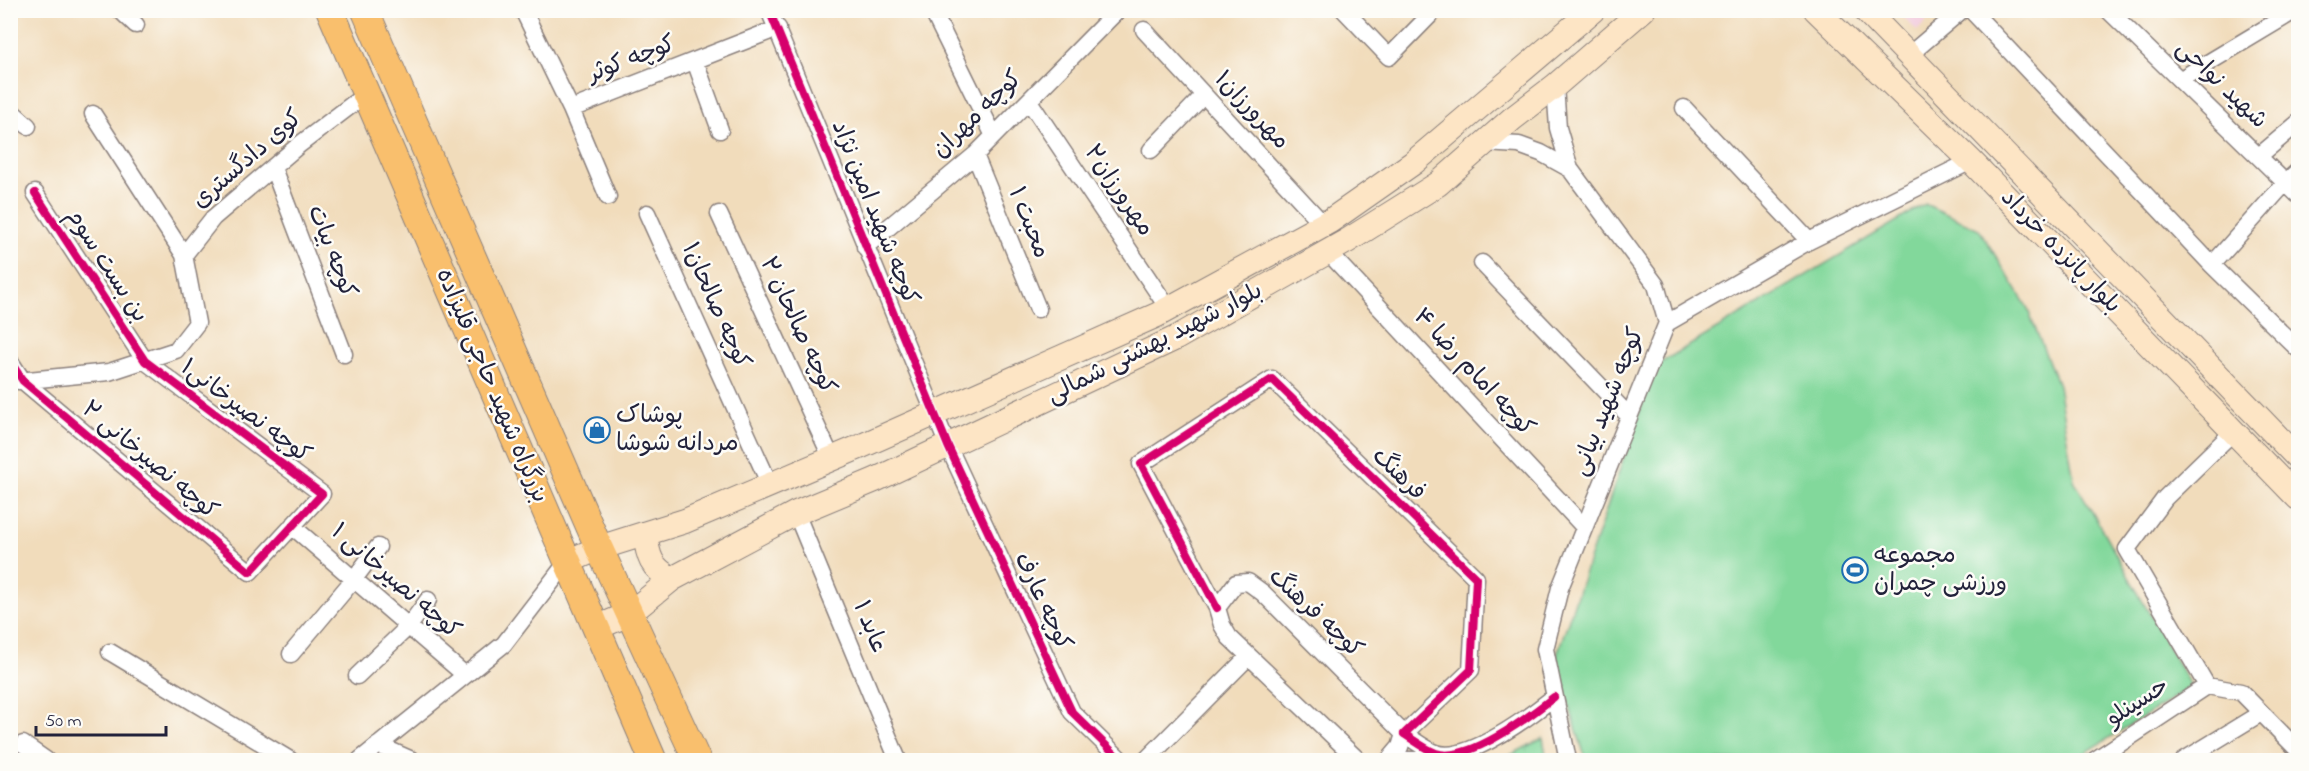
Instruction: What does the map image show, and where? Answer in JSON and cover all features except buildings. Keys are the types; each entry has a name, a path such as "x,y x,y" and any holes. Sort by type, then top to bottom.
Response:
{"highway":[{"name":"بزرگراه شهید حاجی قلیزاده","path":"330,10 653,760"},
{"name":"بزرگراه شهید حاجی قلیزاده","path":"365,10 598,548 697,760"}],"main road":[{"name":"بلوار شهید بهشتی شمالی","path":"567,562 598,548 685,521 832,459 1168,308 1323,224 1413,163 1593,10"},
{"name":"بلوار شهید بهشتی شمالی","path":"596,628 629,614 672,579 796,513 875,480 1176,338 1328,252 1438,184 1643,10"},
{"name":"بلوار پانزده خرداد","path":"1816,10 1971,161 2298,498"},
{"name":"بلوار پانزده خرداد","path":"1864,10 2298,458"},
{"path":"645,534 648,555 659,572 672,579"}],"street":[{"path":"120,10 136,25"},
{"path":"524,10 571,110 608,197"},
{"name":"کوچه شهید امین نژاد","path":"769,10 778,27 948,446"},
{"path":"932,10 994,136"},
{"name":"کوچه مهران","path":"866,248 975,155 1118,10"},
{"path":"1344,10 1389,57 1436,10"},
{"path":"1909,55 1962,10"},
{"path":"1971,10 2212,265 2298,349"},
{"name":"شهید نواحی","path":"2108,10 2259,156 2292,177 2298,195"},
{"path":"2181,79 2296,10"},
{"name":"کوچه کوثر","path":"571,110 778,27"},
{"name":"مهرورزان۱","path":"1144,30 1323,224"},
{"path":"695,61 720,130"},
{"path":"1556,86 1558,129 1570,169 1656,285 1667,323"},
{"name":"کوی دادگستری","path":"184,255 213,218 366,94"},
{"path":"1151,150 1204,95"},
{"name":"مهرورزان۲","path":"1029,101 1168,308"},
{"path":"1684,108 1809,241"},
{"path":"10,110 28,126"},
{"path":"17,381 109,372 145,361 176,350 197,323 184,255 93,114"},
{"path":"2259,156 2298,123"},
{"path":"1484,143 1519,145 1570,169"},
{"name":"محبت ۱","path":"975,155 1038,309"},
{"name":"کوچه شهید بیانی","path":"1568,760 1545,649 1560,588 1667,323 1809,241 1971,161"},
{"name":"کوچه بیات","path":"273,168 344,354"},
{"path":"2212,265 2292,177"},
{"name":"بن بست سوم","path":"35,193 145,361"},
{"name":"کوچه صالحان۱","path":"647,213 770,485"},
{"name":"کوچه صالحان ۲","path":"719,214 832,459"},
{"name":"کوچه امام رضا ۴","path":"1328,252 1584,527"},
{"path":"1482,263 1629,416"},
{"name":"کوچه نصیرخانی ۲","path":"10,360 17,381 250,572 292,526"},
{"name":"کوچه نصیرخانی۱","path":"145,361 322,494 292,526"},
{"name":"فرهنگ","path":"1217,608 1141,464 1272,379 1476,578 1471,670 1404,734"},
{"path":"2234,431 2165,498 2127,549 2207,686 2241,693 2298,750"},
{"name":"کوچه عارف","path":"948,446 1072,712 1121,760"},
{"name":"عابد ۱","path":"796,513 898,760"},
{"name":"کوچه نصیرخانی ۱","path":"292,526 465,675"},
{"path":"291,654 354,579 378,546"},
{"path":"360,760 504,644 567,562"},
{"name":"کوچه فرهنگ","path":"1217,608 1236,583 1248,582 1263,593 1404,734 1437,754 1460,754 1512,729 1554,697"},
{"path":"357,676 409,626 428,600"},
{"path":"1217,608 1222,625 1229,637 1358,760"},
{"path":"110,652 290,760"},
{"path":"1146,760 1249,656"},
{"name":"حسینلو","path":"2095,760 2207,686"},
{"path":"2184,760 2261,713"},
{"path":"1389,760 1400,747 1404,734"},
{"path":"23,744 46,760"},
{"path":"378,745 412,760"},
{"path":"1389,760 1426,760"}],"shaded area":[{"path":"1898,11 1936,11 1917,31"}],"green space":[{"name":"مجموعه ورزشی چمران","path":"1925,204 1979,229 2026,305 2058,385 2074,480 2191,687 2074,760 1586,760 1555,660 1655,366"},
{"path":"1543,738 1547,760 1501,760"}],"cycle path":[{"path":"769,10 948,446 1072,712 1121,760"},
{"path":"10,361 23,381 250,572 322,494 145,361 35,193"},
{"path":"1217,608 1141,464 1272,379 1476,578 1471,670 1404,734 1436,753 1449,755 1464,752 1498,736 1554,697"}],"place":[{"name":"پوشاک مردانه شوشا","path":"597,430"},
{"name":"مجموعه ورزشی چمران","path":"1855,570"}]}
